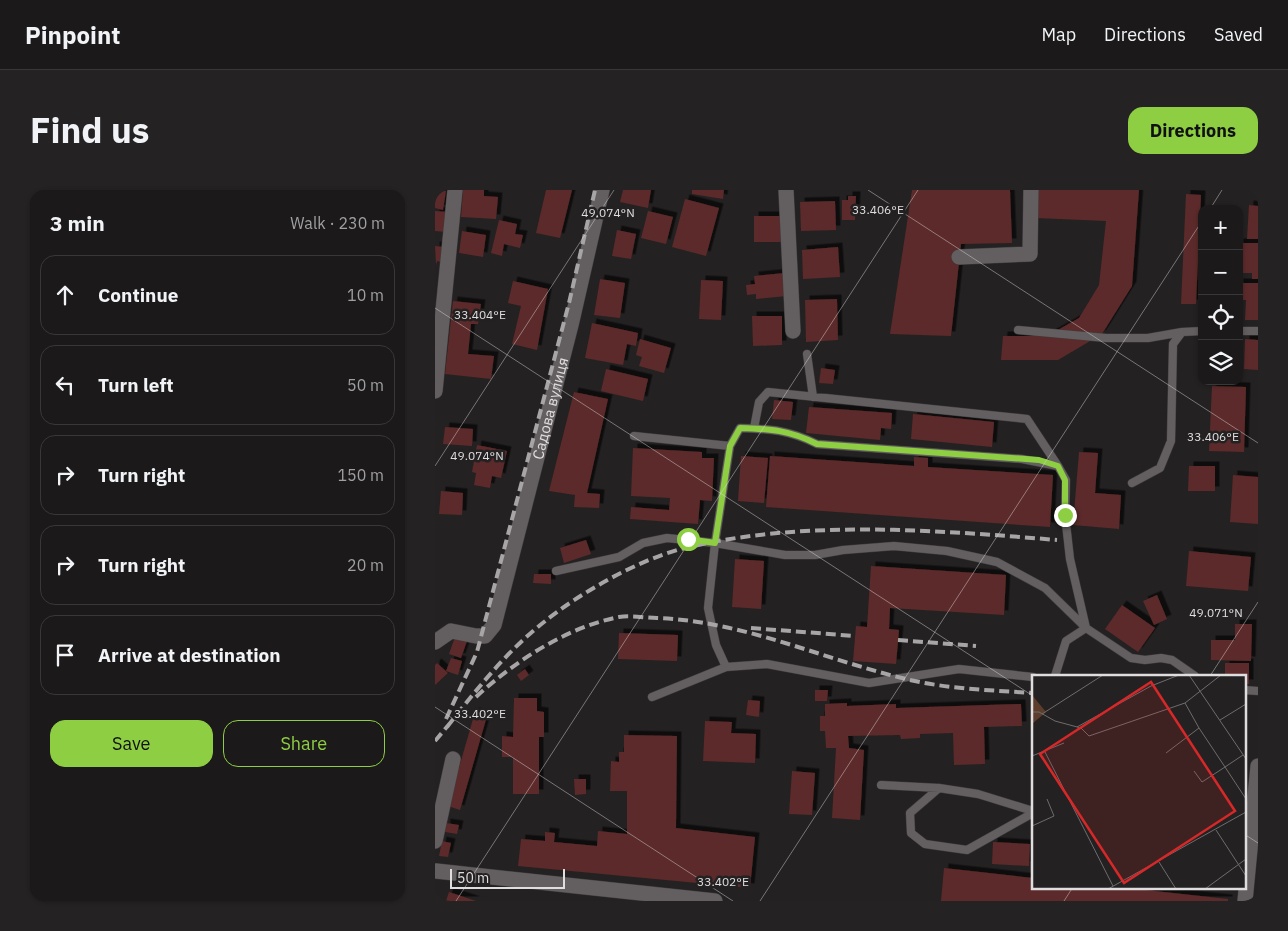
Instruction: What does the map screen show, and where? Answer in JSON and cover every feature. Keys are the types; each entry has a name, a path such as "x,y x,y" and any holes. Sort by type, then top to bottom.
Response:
{"street":[{"path":"435,390 455,190"},
{"name":"Садова вулиця","path":"435,642 451,631 485,636 494,625 571,325 602,190"},
{"path":"786,190 793,331"},
{"path":"959,257 1030,254 1031,190"},
{"path":"435,841 453,759"},
{"path":"1245,901 1258,766"},
{"path":"435,870 715,901"}],"lane":[{"path":"1018,330 1106,338 1148,338 1183,332 1198,332"},
{"path":"1243,331 1258,331"},
{"path":"1133,483 1160,468 1171,441 1173,344 1183,332"},
{"path":"807,354 813,397"},
{"path":"754,428 759,402 767,392 1027,420 1058,466 1065,480 1065,515 1070,559 1086,628"},
{"path":"726,667 716,645 708,608 715,543 730,446 740,428 794,433 817,444 1022,458 1058,466"},
{"path":"634,436 730,446"},
{"path":"556,571 619,558 643,543 667,538 715,543 785,555 815,555 894,546 947,551 997,562 1045,588 1086,628 1131,658 1172,660 1194,675"},
{"path":"1055,675 1066,641 1086,628"},
{"path":"652,697 726,667 767,664 869,683 959,669 1032,678"},
{"path":"881,785 939,788 978,794 1032,812"},
{"path":"939,788 910,813 911,833 925,844 967,850 1032,813"}],"building":[{"path":"435,190 446,191 443,210 435,208"},
{"path":"463,190 484,190 484,196 498,197 496,219 461,217"},
{"path":"546,190 572,190 560,238 536,233"},
{"path":"623,190 651,190 648,208 620,202"},
{"path":"692,190 724,190 723,199 692,194"},
{"path":"912,190 1010,190 1012,243 961,244 951,336 890,334"},
{"path":"1038,190 1139,190 1132,286 1102,334 1058,360 1001,360 1003,336 1047,336 1079,318 1099,285 1106,221 1036,218"},
{"path":"1186,194 1201,195 1201,205 1198,205 1196,304 1181,304"},
{"path":"848,196 856,196 855,220 842,220 842,200 848,200"},
{"path":"685,199 719,208 706,256 672,247"},
{"path":"835,201 836,230 801,231 800,202"},
{"path":"1249,205 1258,206 1258,239 1247,239"},
{"path":"435,211 449,212 447,232 435,231"},
{"path":"648,211 673,217 666,244 641,238"},
{"path":"754,216 785,216 786,242 754,242"},
{"path":"499,220 517,224 515,234 523,235 520,248 504,244 502,256 491,253"},
{"path":"617,230 636,234 631,259 612,256"},
{"path":"462,231 486,235 483,257 459,253"},
{"path":"1243,243 1258,243 1258,279 1252,279 1252,273 1243,273"},
{"path":"435,246 444,247 441,262 437,261 436,265"},
{"path":"838,247 840,277 803,279 802,250"},
{"path":"785,273 787,296 756,299 756,294 747,295 746,285 755,284 754,276"},
{"path":"600,279 625,283 620,318 594,315"},
{"path":"701,280 723,281 721,320 699,319"},
{"path":"513,281 548,289 537,350 512,344 521,306 508,303"},
{"path":"1243,283 1258,283 1258,320 1245,320 1246,300 1243,300"},
{"path":"837,299 838,340 806,342 805,300"},
{"path":"453,301 481,304 478,324 471,324 468,354 494,356 491,379 445,374"},
{"path":"752,316 782,316 782,345 753,346"},
{"path":"592,323 638,333 636,346 627,344 623,365 585,358"},
{"path":"640,339 671,348 664,373 639,366 642,357 636,355"},
{"path":"1245,339 1258,340 1258,370 1244,369"},
{"path":"821,368 835,370 833,384 819,383"},
{"path":"606,369 648,379 643,401 601,391"},
{"path":"1212,386 1246,387 1244,452 1209,451"},
{"path":"574,392 608,399 587,493 600,494 599,508 574,507 575,495 549,491"},
{"path":"774,400 793,402 791,420 772,419"},
{"path":"809,407 892,413 891,429 881,428 880,440 806,433"},
{"path":"913,414 994,422 992,447 911,439"},
{"path":"445,427 473,429 472,446 443,444"},
{"path":"477,445 507,451 501,478 492,476 490,488 474,485 476,473 472,472"},
{"path":"633,448 702,452 702,458 714,458 712,501 700,500 698,524 630,519 631,507 669,510 670,498 631,496"},
{"path":"1079,452 1098,453 1095,493 1121,495 1119,529 1073,525"},
{"path":"741,456 768,458 764,503 738,501"},
{"path":"770,456 914,466 914,457 928,458 928,467 1053,475 1050,527 766,507"},
{"path":"1189,466 1215,466 1215,491 1188,491"},
{"path":"1233,475 1258,477 1258,524 1230,522"},
{"path":"441,491 463,493 462,515 439,514"},
{"path":"586,540 591,554 564,563 560,548"},
{"path":"1189,551 1251,557 1248,591 1186,586"},
{"path":"735,559 764,561 761,609 732,607"},
{"path":"871,566 1006,575 1004,615 890,608 889,629 899,630 896,664 853,661 856,626 867,627"},
{"path":"534,574 551,574 551,584 533,583"},
{"path":"1157,595 1167,619 1154,625 1143,601"},
{"path":"1122,605 1155,628 1138,652 1105,629"},
{"path":"1235,624 1252,624 1251,661 1211,660 1211,640 1235,640"},
{"path":"619,633 678,635 677,661 618,659"},
{"path":"455,637 467,641 461,658 449,654"},
{"path":"451,658 462,661 458,675 446,671"},
{"path":"437,663 448,673 435,685 435,665"},
{"path":"1225,663 1249,663 1249,684 1246,684 1246,675 1225,675"},
{"path":"525,669 529,675 521,681 517,675"},
{"path":"815,690 828,690 827,701 815,701"},
{"path":"514,698 537,698 537,711 544,712 544,737 539,737 539,794 513,794 513,757 502,757 502,736 513,737"},
{"path":"748,700 760,701 759,717 746,715"},
{"path":"847,703 847,706 896,704 896,708 1021,704 1022,726 984,727 985,764 954,765 953,733 920,734 920,738 901,739 900,735 848,736 849,748 864,750 860,820 832,818 836,748 826,748 825,731 820,731 820,716 825,716 825,704"},
{"path":"475,712 487,716 460,810 448,806"},
{"path":"705,721 732,722 731,733 756,734 755,763 703,761"},
{"path":"624,735 677,736 676,828 755,837 750,888 518,866 521,839 545,841 545,832 555,833 554,842 597,846 598,831 627,834 627,791 610,791 611,761 619,762 619,752 624,752"},
{"path":"792,771 815,773 812,815 789,814"},
{"path":"574,779 586,779 586,794 575,795"},
{"path":"446,823 459,825 457,834 445,832"},
{"path":"442,841 451,843 448,857 439,856"},
{"path":"993,842 1030,844 1029,866 992,864"},
{"path":"944,868 1032,878 1032,888 1127,888 1228,899 1228,901 941,901"},
{"path":"449,892 476,901 446,901"}],"railway":[{"path":"446,719 477,652 569,303 595,190"},
{"path":"447,727 505,658 544,622 591,589 627,570 664,554 726,540 820,530 964,533 1057,540"},
{"path":"476,697 507,671 561,637 600,622 628,616 689,621 720,626 918,682 1032,693"},
{"path":"751,628 855,636"},
{"path":"898,640 976,646"},
{"path":"435,741 451,722"}],"route":[{"path":"688,539 715,543 730,446 740,428 771,429 794,433 817,444 1039,460 1058,466 1065,480 1065,515"}]}
